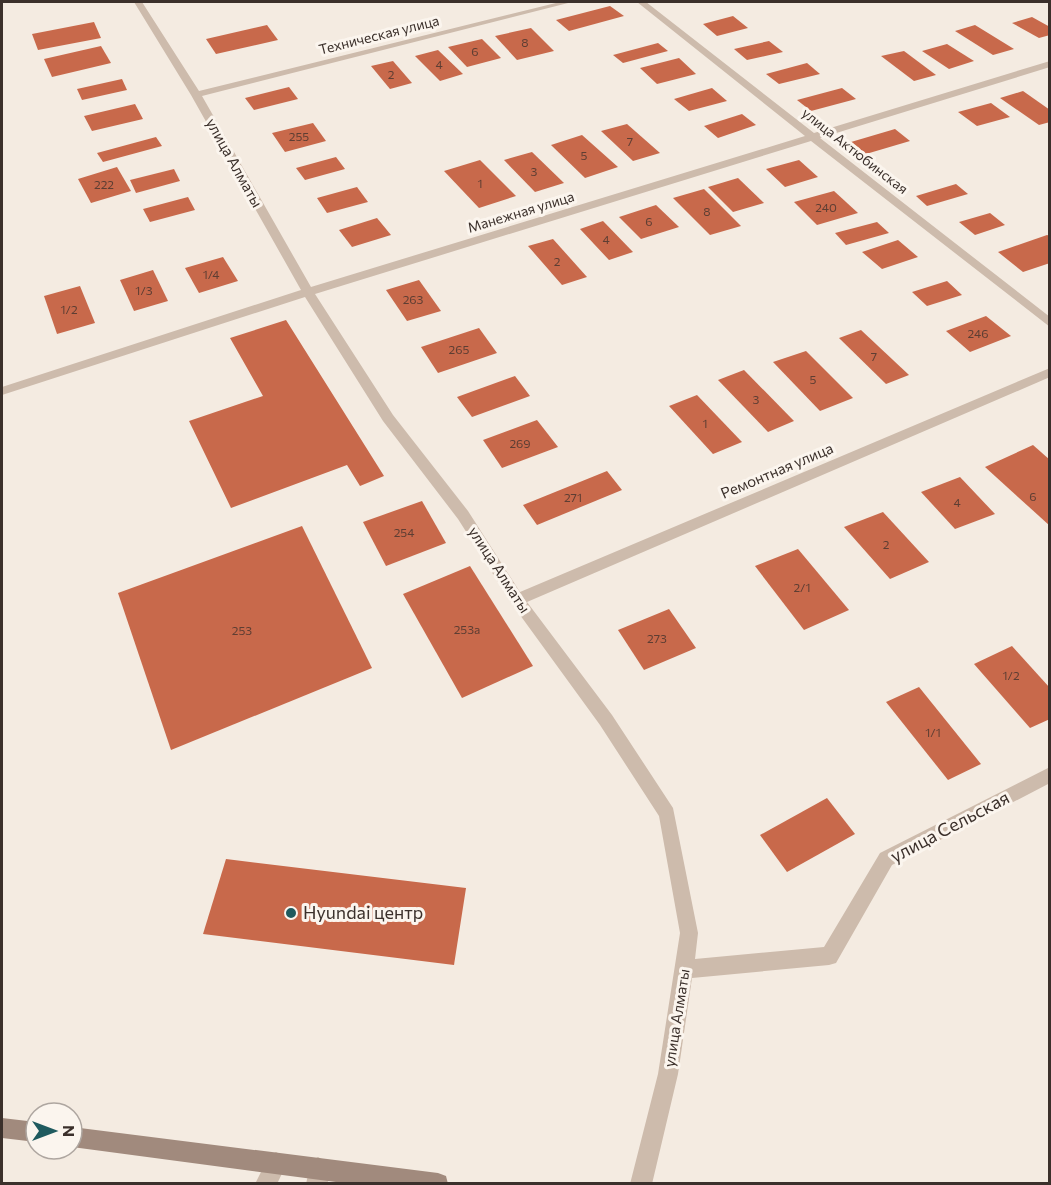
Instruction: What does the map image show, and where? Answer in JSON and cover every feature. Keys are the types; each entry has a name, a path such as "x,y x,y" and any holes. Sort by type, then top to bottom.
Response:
{"main road":[{"path":"2,1128 24,1131"},
{"path":"84,1139 276,1163 318,1176 438,1184"}],"street":[{"name":"улица Алматы","path":"138,2 196,95 308,292 388,418 463,515 517,600 606,720 667,814 689,933 668,1074 642,1184"},
{"name":"Техническая улица","path":"196,95 568,2"},
{"name":"улица Актюбинская","path":"641,2 1050,323"},
{"name":"Манежная улица","path":"2,391 308,292 1050,64"},
{"name":"Ремонтная улица","path":"517,600 1050,372"},
{"name":"улица Сельская","path":"684,969 829,956 886,859 1047,777"},
{"path":"265,1184 276,1163"}],"building":[{"path":"610,6 624,16 569,31 556,20"},
{"path":"733,16 748,28 717,36 703,24"},
{"path":"1032,17 1050,27 1050,35 1039,38 1012,23"},
{"path":"94,22 101,38 38,50 32,34"},
{"path":"267,25 278,40 216,54 206,39"},
{"path":"975,25 1014,49 993,55 955,31"},
{"path":"531,28 554,51 517,60 495,36"},
{"path":"482,39 501,58 467,67 448,47"},
{"path":"769,41 783,52 747,60 734,49"},
{"path":"658,43 668,51 623,63 613,55"},
{"path":"947,44 974,61 949,69 922,51"},
{"path":"101,46 111,63 52,77 44,59"},
{"path":"438,50 463,74 440,81 415,56"},
{"path":"904,51 936,75 914,81 881,56"},
{"path":"679,58 696,74 657,84 640,68"},
{"path":"393,61 412,83 390,89 371,66"},
{"path":"807,63 820,74 779,84 766,74"},
{"path":"122,79 127,90 82,100 77,89"},
{"path":"289,87 298,99 254,110 245,98"},
{"path":"712,88 727,101 689,111 674,99"},
{"path":"842,88 856,99 811,111 797,100"},
{"path":"1023,91 1050,110 1050,122 1039,125 1000,98"},
{"path":"991,103 1010,117 977,126 958,112"},
{"path":"135,104 143,119 92,131 84,116"},
{"path":"742,114 756,125 718,138 704,126"},
{"path":"313,123 326,141 285,152 272,133"},
{"path":"627,124 660,153 633,161 601,131"},
{"path":"895,129 910,141 866,154 851,142"},
{"path":"582,135 618,167 585,178 551,145"},
{"path":"156,137 162,146 103,162 97,153"},
{"path":"532,152 564,183 535,192 504,160"},
{"path":"336,157 345,169 305,180 296,168"},
{"path":"480,160 516,196 479,208 444,171"},
{"path":"799,160 818,177 785,187 766,169"},
{"path":"117,167 131,191 91,203 78,179"},
{"path":"174,169 180,181 136,193 130,180"},
{"path":"738,178 764,203 733,212 708,187"},
{"path":"956,184 968,194 927,206 916,196"},
{"path":"357,187 368,202 327,213 317,198"},
{"path":"704,189 741,226 710,235 673,198"},
{"path":"834,191 858,213 817,225 794,202"},
{"path":"188,197 195,210 150,222 143,209"},
{"path":"656,205 679,227 641,239 619,217"},
{"path":"990,213 1005,225 975,235 959,222"},
{"path":"377,218 391,235 352,247 339,230"},
{"path":"603,221 633,252 609,260 580,229"},
{"path":"877,222 889,233 846,245 835,233"},
{"path":"1047,235 1050,236 1050,263 1023,272 998,252"},
{"path":"553,239 587,277 562,285 528,246"},
{"path":"898,240 918,257 882,269 862,252"},
{"path":"223,257 238,281 199,293 185,268"},
{"path":"153,270 168,301 134,311 120,280"},
{"path":"419,280 441,311 407,321 386,290"},
{"path":"947,281 962,295 927,306 912,292"},
{"path":"80,286 95,323 57,334 44,296"},
{"path":"986,316 1011,336 970,352 946,331"},
{"path":"286,320 384,476 360,486 347,465 231,508 189,421 263,396 230,338"},
{"path":"479,328 497,353 438,373 421,347"},
{"path":"861,330 909,375 886,384 839,338"},
{"path":"806,351 853,398 820,411 773,362"},
{"path":"744,370 794,421 768,432 718,380"},
{"path":"515,376 530,396 472,417 457,397"},
{"path":"697,395 742,442 713,454 669,406"},
{"path":"537,420 558,447 502,468 483,440"},
{"path":"1033,445 1050,460 1050,526 985,467"},
{"path":"607,471 622,490 537,525 523,505"},
{"path":"960,477 995,514 955,529 921,492"},
{"path":"422,501 446,543 386,566 363,522"},
{"path":"883,512 929,562 890,579 844,527"},
{"path":"302,526 372,668 171,750 118,593"},
{"path":"798,549 849,610 804,630 755,566"},
{"path":"470,566 533,666 462,698 403,594"},
{"path":"669,609 696,648 644,670 618,630"},
{"path":"1012,646 1050,688 1050,719 1030,728 974,664"},
{"path":"919,687 981,764 948,780 886,702"},
{"path":"827,798 855,834 787,872 760,835"},
{"path":"226,859 466,888 454,965 203,934"}],"place":[{"name":"Hyundai центр","path":"291,913"}]}
